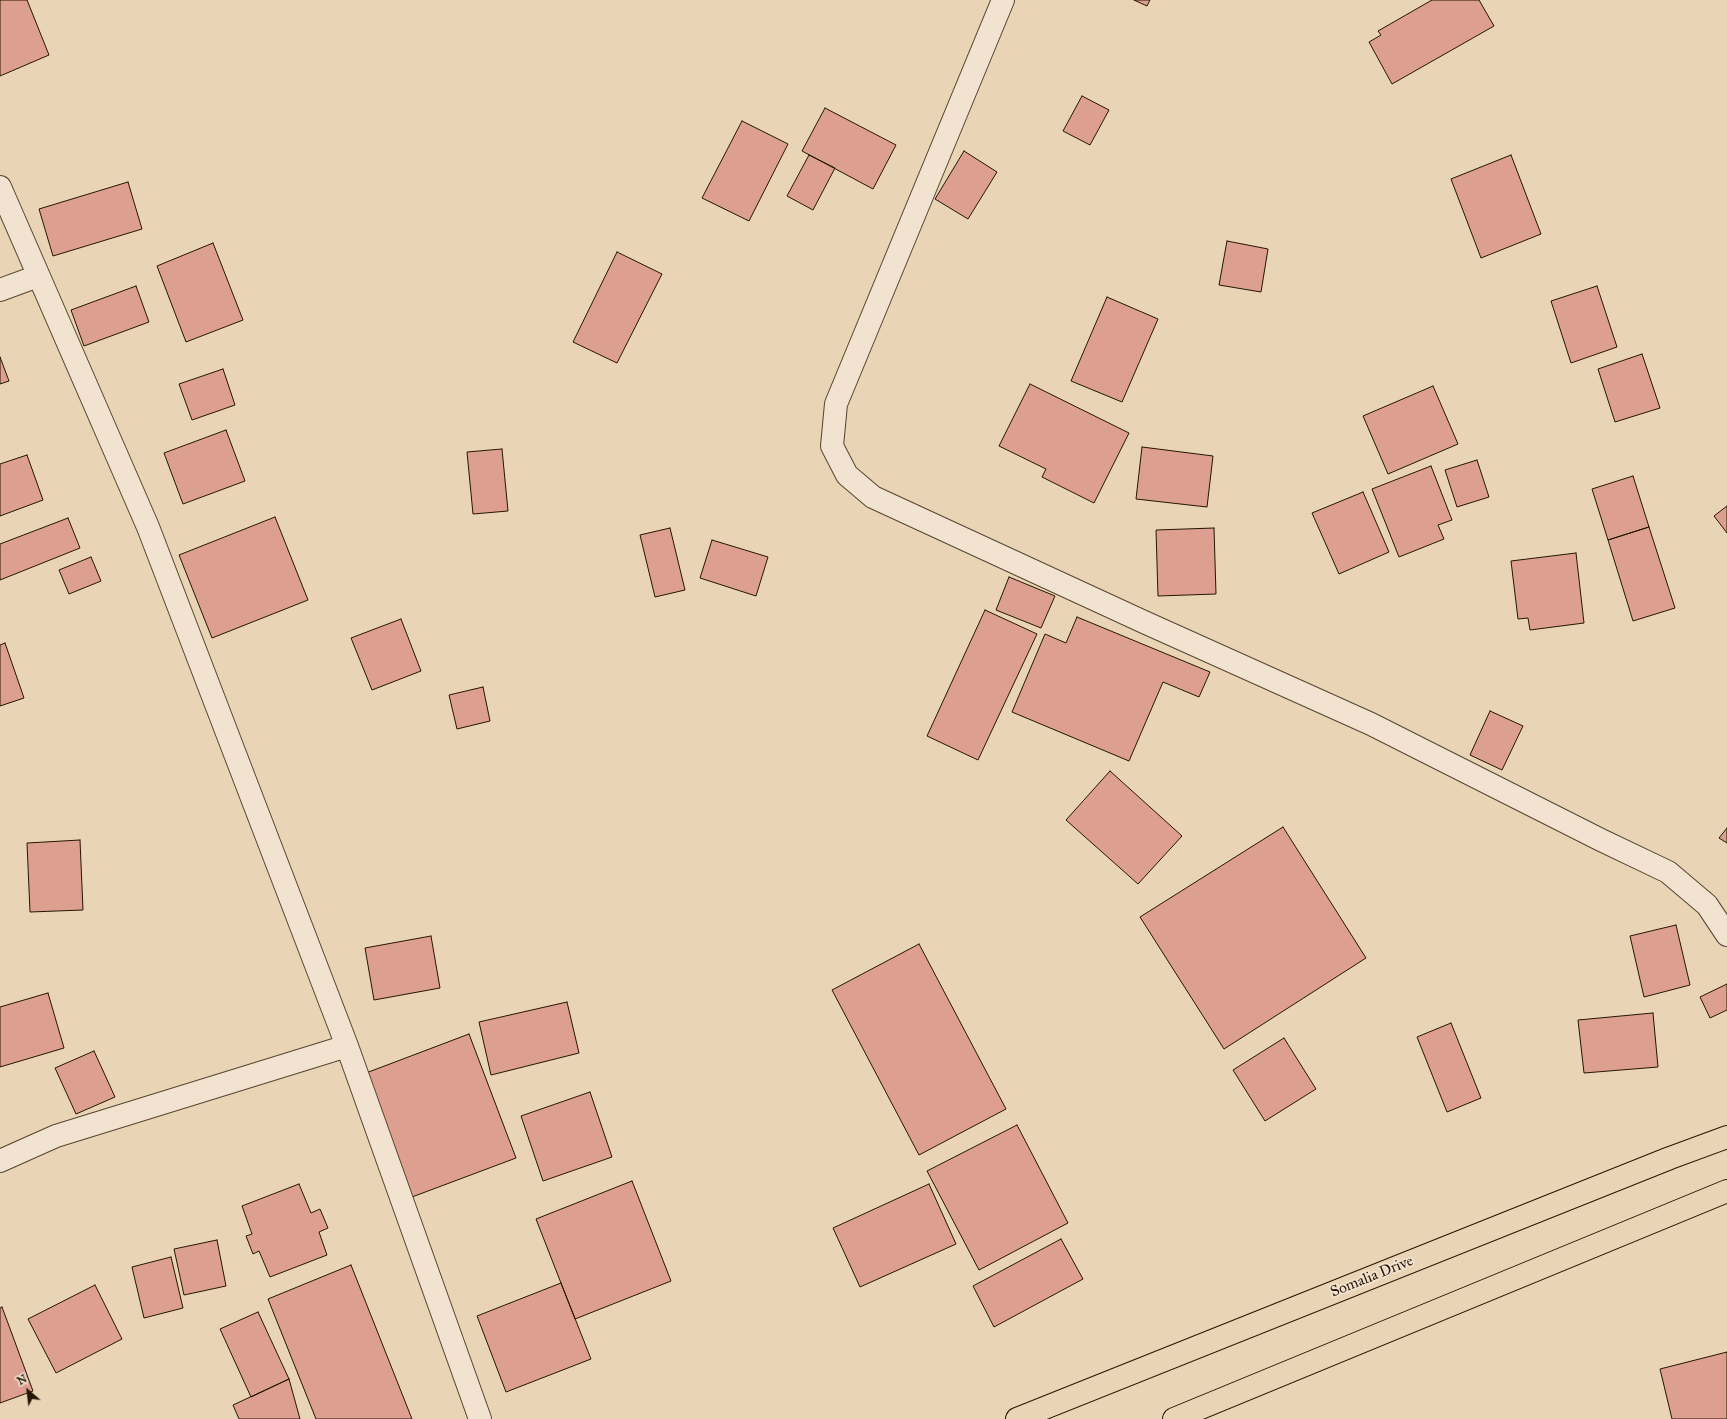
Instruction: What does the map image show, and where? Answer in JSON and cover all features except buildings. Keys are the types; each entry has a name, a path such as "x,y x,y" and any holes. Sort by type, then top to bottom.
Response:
{"main road":[{"name":"Somalia Drive","path":"1017,1419 1670,1158 1727,1137"},
{"path":"1174,1419 1726,1193"}],"street":[{"path":"1003,0 836,404 832,446 847,475 873,497 1144,622 1371,724 1601,840 1668,872 1707,905 1727,935"},
{"path":"0,187 148,527 347,1046 480,1419"},
{"path":"0,290 38,276"},
{"path":"0,1161 56,1136 347,1046"}]}
